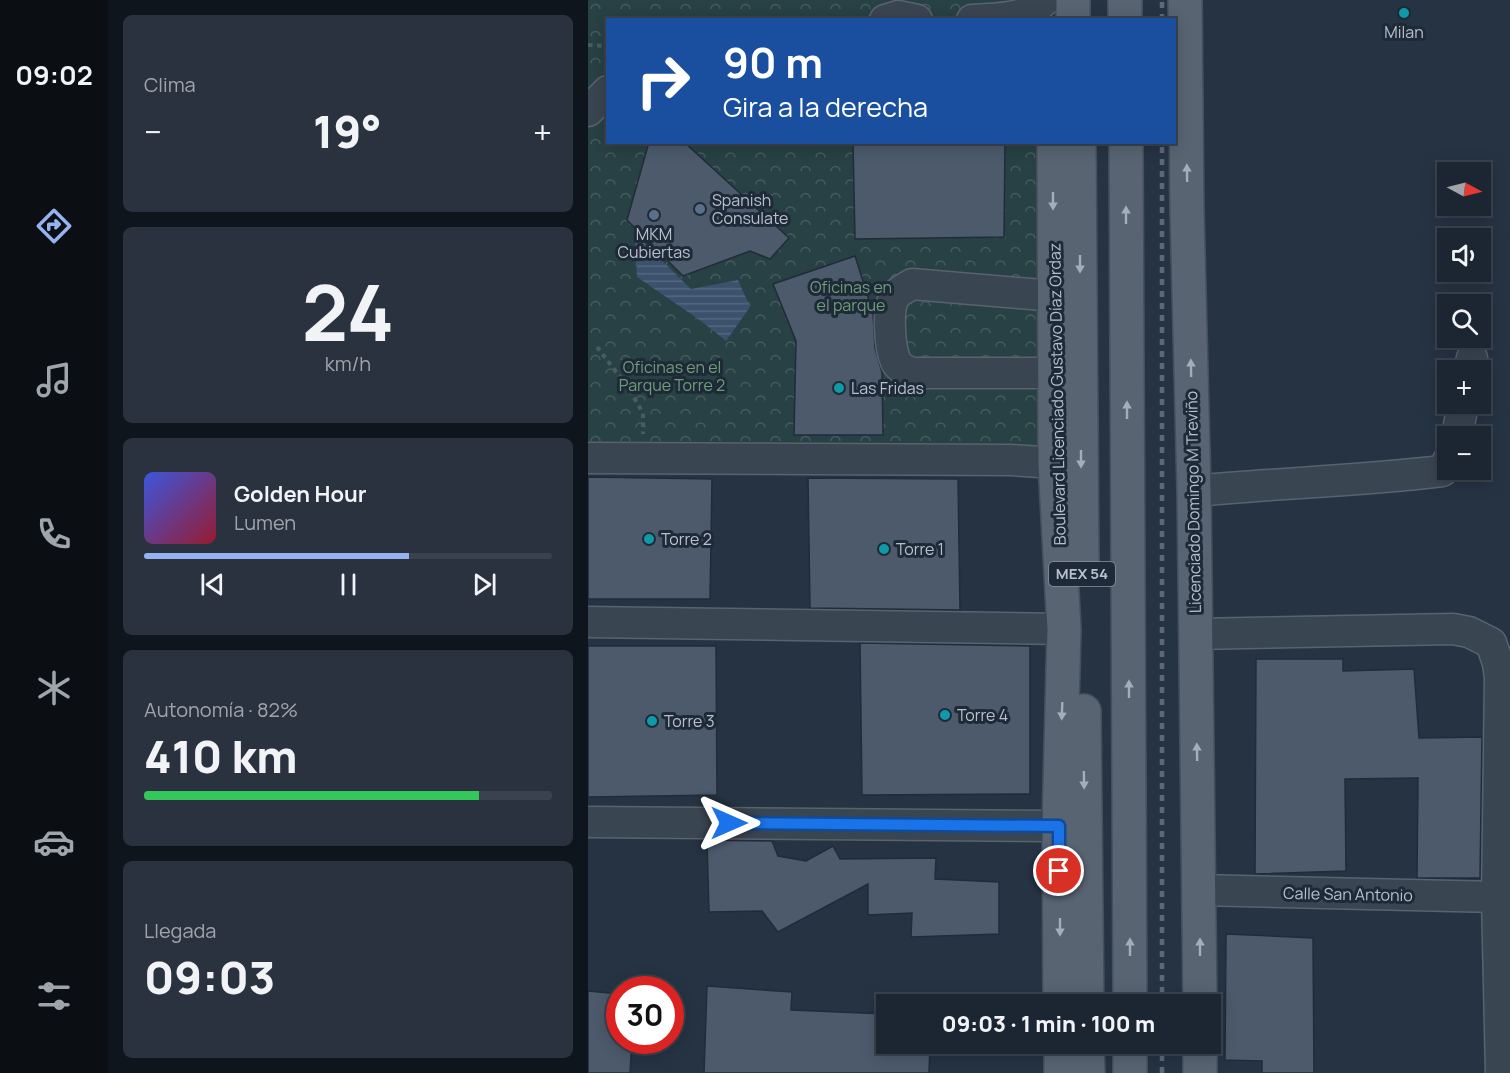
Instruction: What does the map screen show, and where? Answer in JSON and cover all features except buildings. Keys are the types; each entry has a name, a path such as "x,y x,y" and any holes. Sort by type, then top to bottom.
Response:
{"main road":[{"path":"1052,0 1052,18"},
{"path":"1073,0 1073,18"},
{"path":"1125,0 1125,18"},
{"name":"Licenciado Domingo M Treviño","path":"1186,2 1200,994"},
{"name":"Boulevard Licenciado Gustavo Díaz Ordaz","path":"1054,144 1055,462 1064,629 1059,826 1060,994"},
{"name":"Boulevard Licenciado Gustavo Díaz Ordaz","path":"1079,144 1087,994"},
{"name":"MEX 54","path":"1126,144 1130,994"},
{"path":"1061,1054 1061,1073"},
{"path":"1087,1054 1088,1073"},
{"path":"1130,1054 1130,1073"},
{"path":"1200,1054 1200,1073"}],"street":[{"path":"996,18 1019,16 1035,10 1045,0"},
{"path":"892,18 898,16 908,18"},
{"path":"588,78 606,74"},
{"path":"588,111 606,92"},
{"path":"1054,296 912,284 893,299 890,328 895,360 901,368 912,373 1054,373"},
{"path":"588,458 1010,459 1055,462"},
{"path":"1194,491 1265,484 1387,478 1437,472"},
{"path":"588,622 1064,629"},
{"path":"1195,634 1454,629 1469,632 1491,643 1500,678 1505,784 1497,897 1501,1073"},
{"path":"588,822 1059,826"},
{"name":"Calle San Antonio","path":"1200,890 1497,897"}],"path":[{"path":"588,45 606,46"},
{"path":"597,347 627,386 643,413 642,458"}],"green space":[{"name":"Oficinas en el parque","path":"588,0 1043,0 1043,18 606,18 606,144 1043,144 1045,451 588,448"}],"water":[{"path":"635,234 691,289 738,280 750,307 726,341 637,277"}],"railway":[{"path":"1162,0 1162,18"},
{"path":"1162,144 1162,994"},
{"path":"1162,1054 1162,1073"}],"place":[{"name":"Milan","path":"1404,13"},
{"name":"Spanish Consulate","path":"700,209"},
{"name":"MKM Cubiertas","path":"654,215"},
{"name":"Las Fridas","path":"839,388"},
{"name":"Torre 2","path":"649,539"},
{"name":"Torre 1","path":"884,549"},
{"name":"Torre 4","path":"945,715"},
{"name":"Torre 3","path":"652,721"}],"route":[{"path":"729,823 1059,826 1059,871"}],"park label":[{"name":"Oficinas en el Parque Torre 2","path":"672,376"}]}
